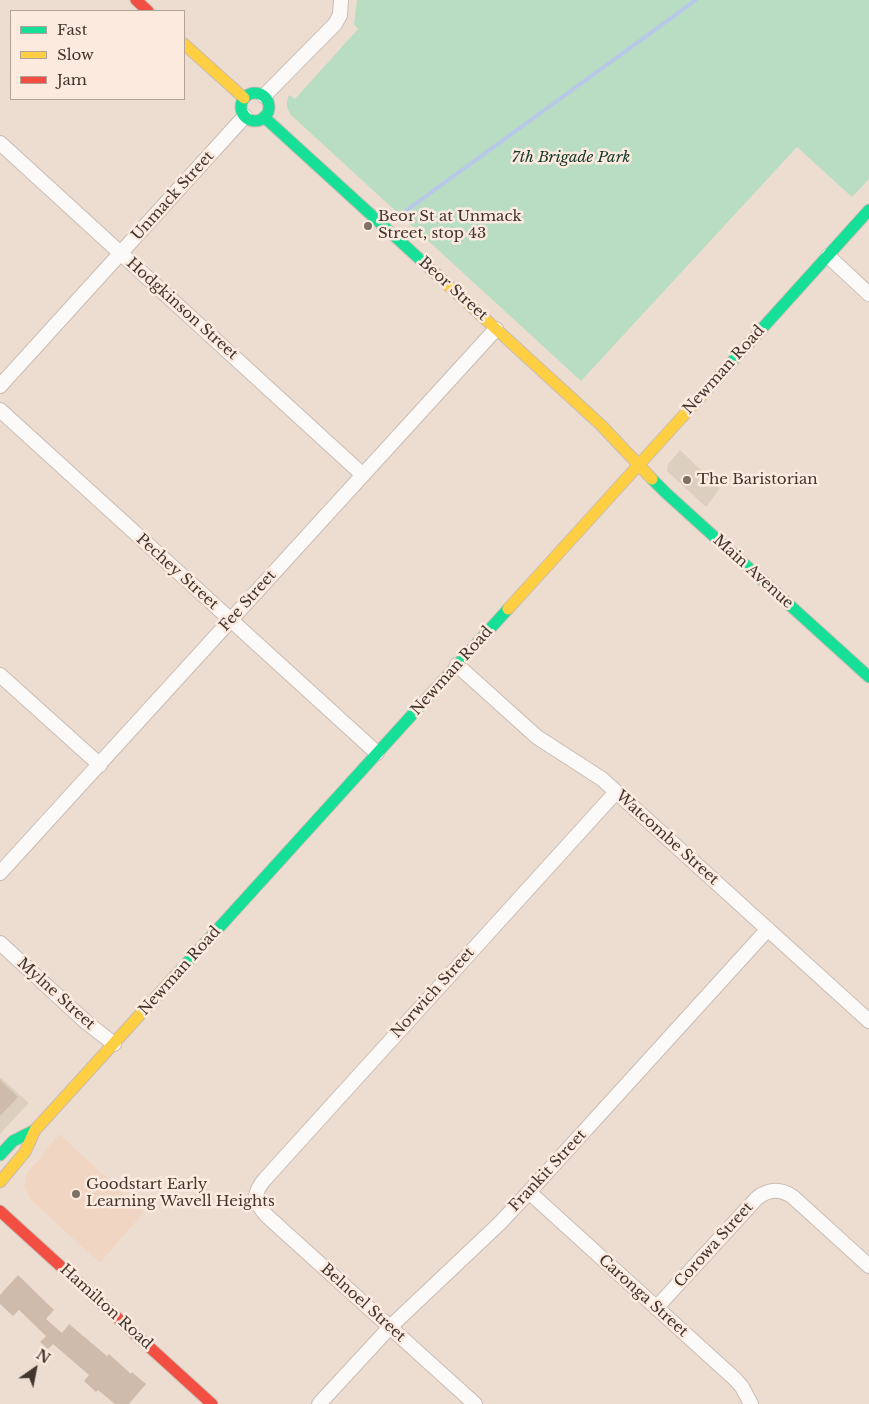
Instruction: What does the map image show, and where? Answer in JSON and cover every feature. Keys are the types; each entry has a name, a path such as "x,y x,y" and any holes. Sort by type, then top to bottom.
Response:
{"main road":[{"path":"136,0 147,10"},
{"path":"185,45 244,98"},
{"path":"251,93 264,96 269,109 264,117 257,121 252,121 245,116 241,108 244,98 251,93"},
{"name":"Beor Street","path":"264,117 601,425 639,464"},
{"name":"Newman Road","path":"0,1182 25,1152 35,1130 869,210"},
{"name":"Main Avenue","path":"639,464 666,494 869,677"},
{"name":"Newman Road","path":"0,1156 13,1141 35,1130"},
{"name":"Hamilton Road","path":"0,1210 212,1404"}],"street":[{"path":"264,96 335,24 340,15 341,0"},
{"name":"Unmack Street","path":"0,386 245,116"},
{"name":"Hodgkinson Street","path":"0,143 363,475"},
{"path":"828,256 869,294"},
{"name":"Fee Street","path":"0,873 496,329"},
{"path":"0,392 2,401 0,406"},
{"name":"Pechey Street","path":"0,410 377,753"},
{"name":"Watcombe Street","path":"457,665 537,737 586,768 616,792 869,1021"},
{"path":"0,675 100,765"},
{"name":"Norwich Street","path":"256,1198 261,1184 616,792"},
{"name":"Frankit Street","path":"319,1404 390,1327 499,1224 768,929"},
{"name":"Mylne Street","path":"0,943 86,1022 114,1044"},
{"name":"Corowa Street","path":"656,1308 757,1198 770,1190 786,1192 793,1197 869,1266"},
{"name":"Caronga Street","path":"529,1192 734,1379 742,1387 751,1404"},
{"name":"Belnoel Street","path":"256,1198 259,1207 267,1216 475,1404"}],"shaded area":[{"path":"680,450 720,488 706,507 667,471 668,464"},
{"path":"0,1077 29,1103 0,1134"},
{"name":"Goodstart Early Learning Wavell Heights","path":"59,1134 144,1212 100,1263 32,1201 24,1187 26,1175"}],"green space":[{"name":"7th Brigade Park","path":"357,0 869,0 869,179 852,197 797,147 581,381 291,115 288,110 287,100 289,95 295,99 358,29 354,24"}],"building":[{"path":"0,1080 18,1097 0,1116"},
{"path":"18,1275 54,1310 46,1319 62,1333 69,1324 107,1356 109,1354 131,1374 132,1372 146,1384 129,1404 115,1404 98,1390 96,1392 84,1381 89,1375 53,1344 48,1349 40,1342 46,1336 19,1310 13,1316 0,1304 0,1295"}],"waterway":[{"path":"407,210 696,0"}],"traffic: fast":[{"path":"255,93 265,97 269,107 265,117 255,121 245,117 241,107 245,97 255,93"},
{"path":"264,117 436,274"},
{"path":"703,394 869,210"},
{"path":"652,479 869,677"},
{"path":"177,974 508,609"},
{"path":"0,1155 13,1141 35,1130"}],"traffic: slow":[{"path":"185,45 244,98"},
{"path":"436,274 601,425 652,479"},
{"path":"508,609 703,394"},
{"path":"0,1182 25,1152 35,1130 177,974"}],"traffic: jam":[{"path":"136,0 147,10"},
{"path":"0,1211 212,1404"}],"place":[{"name":"Beor St at Unmack Street, stop 43","path":"368,226"},
{"name":"The Baristorian","path":"687,480"},
{"name":"Goodstart Early Learning Wavell Heights","path":"76,1194"}]}
